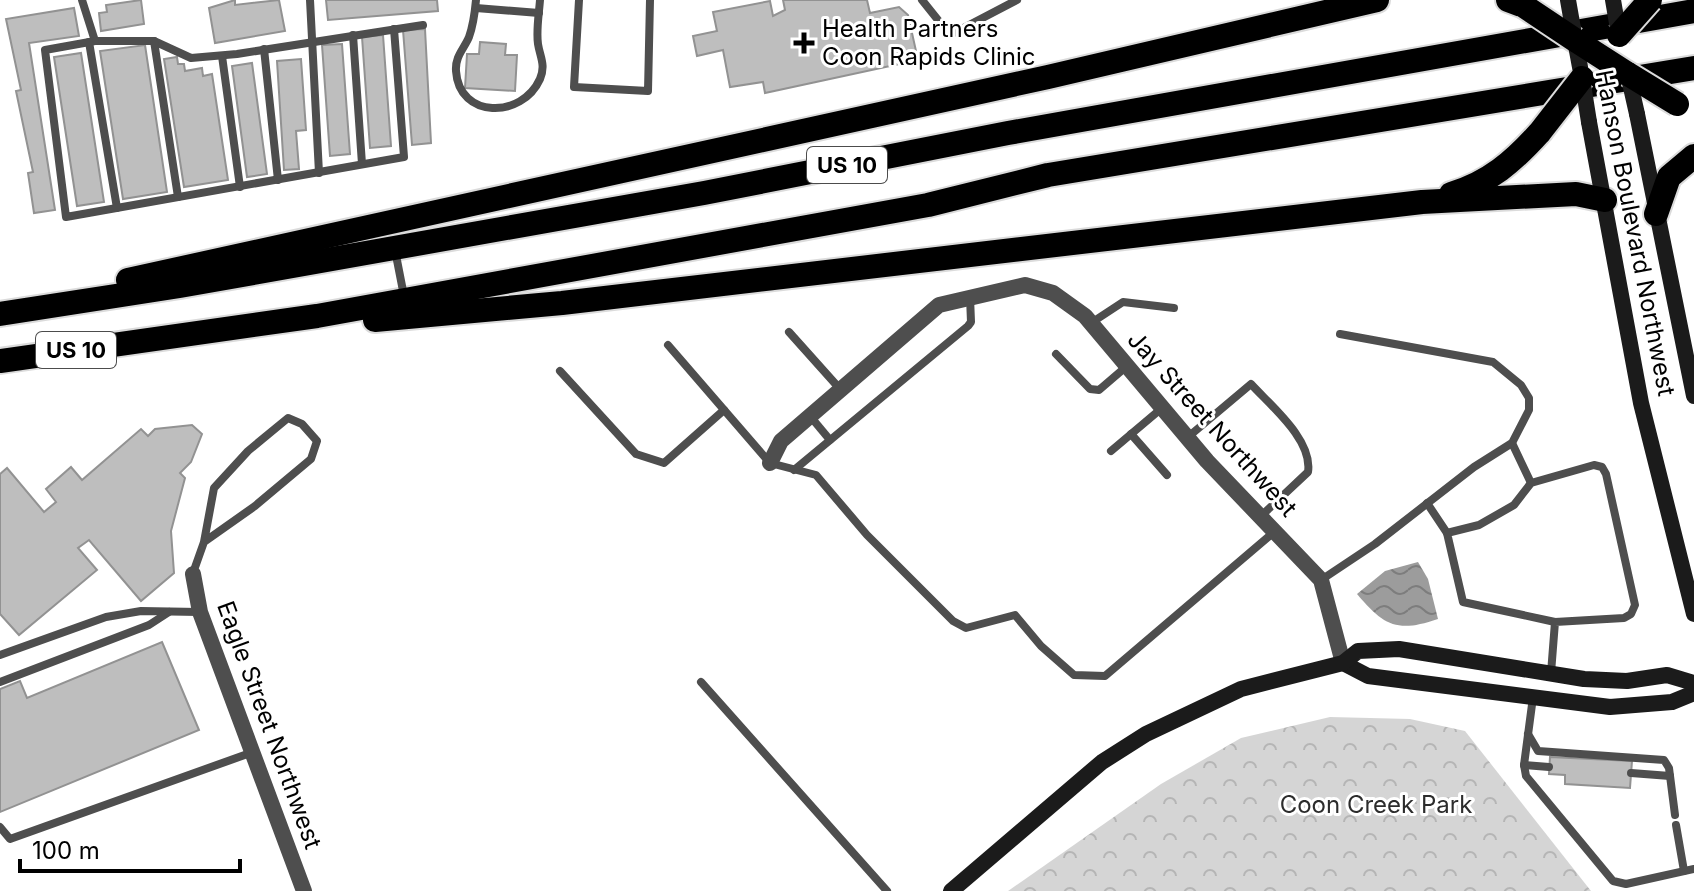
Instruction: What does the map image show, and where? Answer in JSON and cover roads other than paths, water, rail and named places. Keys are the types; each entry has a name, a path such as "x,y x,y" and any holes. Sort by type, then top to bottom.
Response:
{"highway":[{"path":"0,305 1048,77 1377,0"},
{"path":"1422,202 1473,188 1506,167 1540,132 1650,0"},
{"path":"1516,3 1685,106"},
{"name":"US 10","path":"0,314 395,248 1694,11"},
{"name":"US 10","path":"0,361 405,300 928,205 1048,175 1694,68"},
{"path":"1656,214 1669,177 1694,156"},
{"path":"152,340 562,303 1422,202 1576,194 1605,200"}],"main road":[{"name":"Hanson Boulevard Northwest","path":"1568,0 1641,403 1694,614"},
{"name":"Hanson Boulevard Northwest","path":"1613,0 1694,396"},
{"path":"951,891 1102,762 1146,734 1241,689 1343,663 1358,651 1369,648 1399,649 1606,681 1667,675 1694,683"},
{"path":"1343,663 1368,676 1631,707 1672,702 1694,693"}],"street":[{"name":"Jay Street Northwest","path":"770,463 781,441 939,305 1025,285 1053,293 1066,300 1091,323 1188,438 1321,580 1343,663"},
{"name":"Eagle Street Northwest","path":"193,574 200,612 304,891"}],"lane":[{"path":"82,0 92,41 117,208"},
{"path":"310,0 319,173"},
{"path":"539,13 476,4 469,37 458,53 456,69 459,87 470,102 490,110 510,108 526,98 539,80 544,61 538,43 540,0"},
{"path":"579,0 574,87 648,91 650,0"},
{"path":"922,0 950,35 1017,0"},
{"path":"394,29 404,157 66,217 45,50 92,41 154,41 191,58 222,56 312,41 394,29 423,25"},
{"path":"353,35 362,164"},
{"path":"154,41 178,197"},
{"path":"264,49 278,180"},
{"path":"222,56 240,187"},
{"path":"395,248 405,300"},
{"path":"794,470 968,326 978,295"},
{"path":"1091,323 1123,302 1174,308"},
{"path":"789,332 841,389"},
{"path":"1321,580 1512,443 1526,420 1529,398 1512,376 1493,362 1340,334"},
{"path":"668,345 770,463 816,475 867,535 953,621 966,628 1015,615 1041,646 1074,675 1105,676 1274,532"},
{"path":"1056,354 1090,389 1099,390 1127,366"},
{"path":"560,371 636,454 664,463 724,410"},
{"path":"1188,438 1251,384 1279,414 1310,461 1308,472 1260,517"},
{"path":"1111,451 1162,408"},
{"path":"810,415 830,440"},
{"path":"193,574 204,542 214,488 248,451 288,418 302,424 317,441 311,459 255,506 204,542"},
{"path":"1131,434 1167,475"},
{"path":"1512,443 1531,483"},
{"path":"1427,503 1447,533 1463,602 1555,622 1624,618 1631,614 1635,605 1602,467 1594,465 1531,483 1514,505 1479,525 1447,533"},
{"path":"0,655 106,617 170,611 200,612"},
{"path":"0,682 149,625 170,611"},
{"path":"1551,674 1555,622"},
{"path":"701,682 887,891"},
{"path":"1533,697 1524,765 1526,776 1613,881 1626,884 1689,870 1676,820 1667,763 1662,759 1538,751"},
{"path":"1528,734 1538,751 1537,766"},
{"path":"0,827 10,839 253,752"},
{"path":"1524,765 1549,767"},
{"path":"1631,773 1670,776"}],"water":[{"path":"1418,562 1428,579 1438,619 1412,626 1392,624 1375,613 1357,594 1385,571"}],"place":[{"name":"Health Partners Coon Rapids Clinic","path":"804,43"}],"park label":[{"name":"Coon Creek Park","path":"1376,805"}]}
